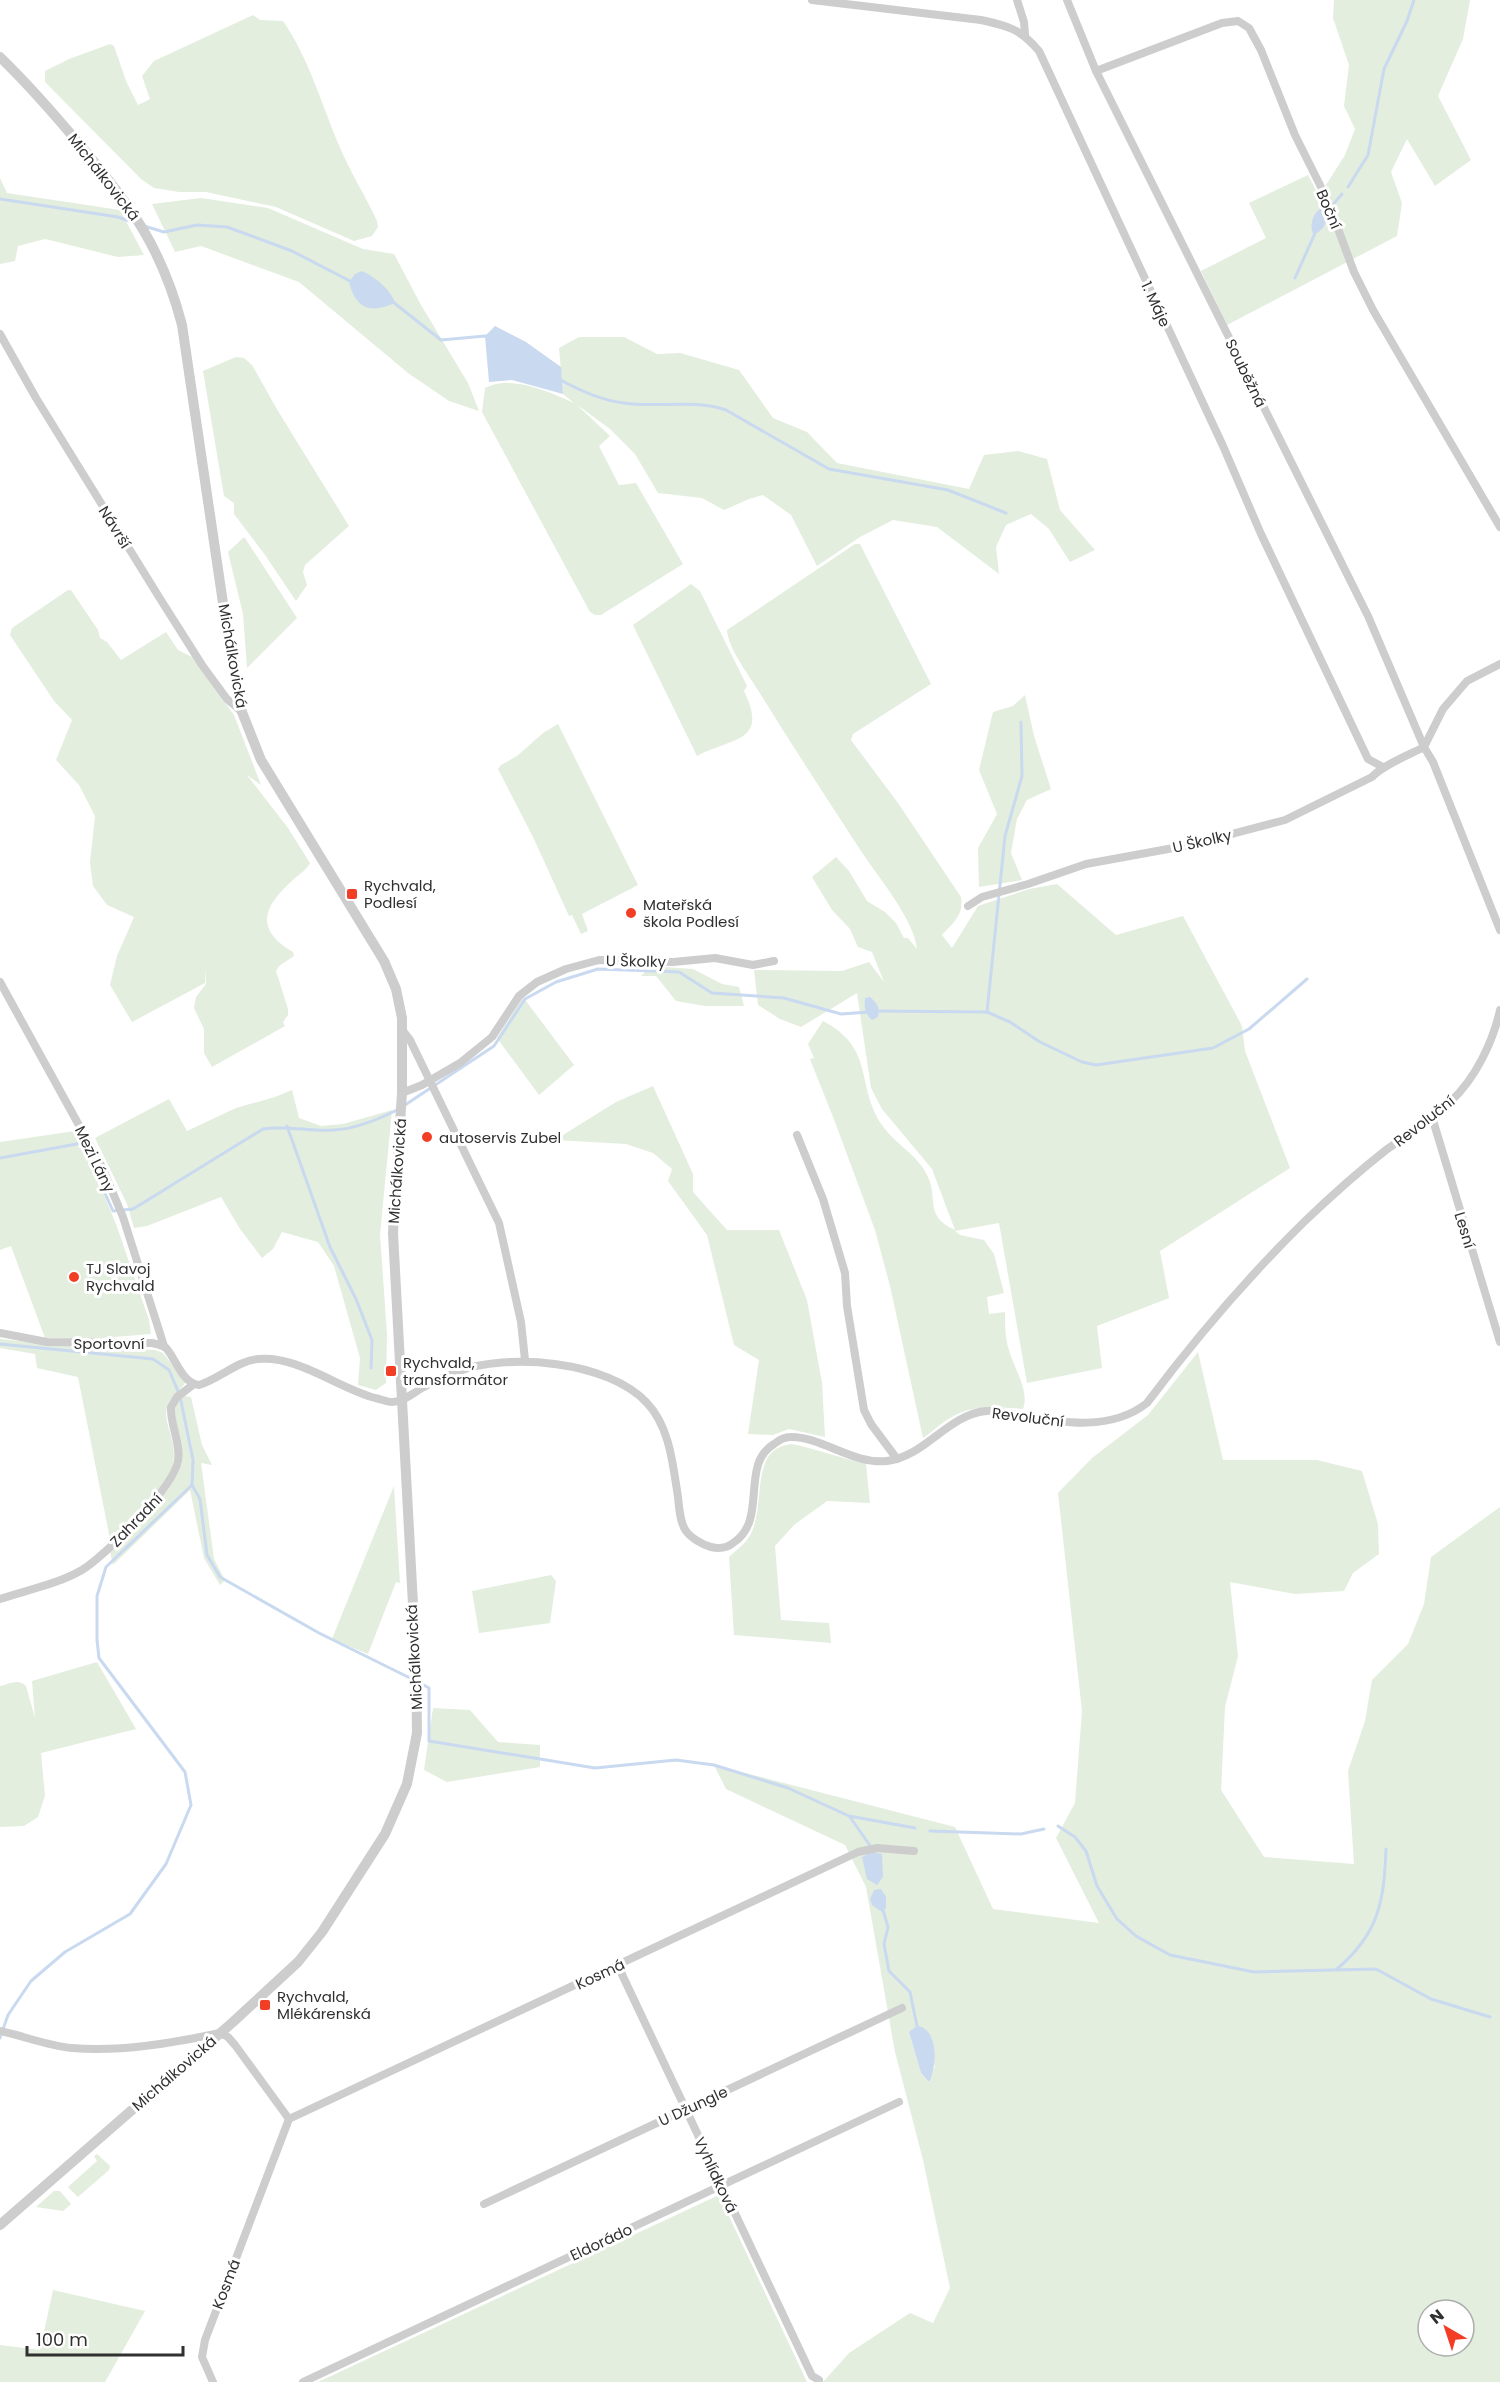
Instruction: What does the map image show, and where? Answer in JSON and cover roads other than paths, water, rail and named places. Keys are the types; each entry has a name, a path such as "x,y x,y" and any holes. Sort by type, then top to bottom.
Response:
{"street":[{"path":"812,0 981,20 1007,25 1025,34"},
{"path":"1017,0 1025,34"},
{"name":"Souběžná","path":"1067,0 1096,71 1368,616 1424,747"},
{"name":"Boční","path":"1096,71 1222,22 1238,21 1249,28 1261,50 1295,135 1327,199 1364,291 1427,405 1500,528"},
{"name":"1. Máje","path":"1025,34 1039,51 1223,446 1261,534 1368,759 1382,766"},
{"name":"Michálkovická","path":"0,57 39,97 116,189 146,231 168,278 182,325 231,658 242,712 250,736 267,770 384,961 396,989 403,1031 402,1093 393,1233 400,1401 416,1660 417,1733 407,1784 385,1834 322,1932 298,1962 0,2225"},
{"name":"Návrší","path":"0,334 36,398 202,665 227,699 242,712"},
{"path":"1500,664 1467,681 1443,709 1424,747 1433,762 1500,930"},
{"name":"U Školky","path":"968,906 982,897 1086,864 1190,845 1285,820 1372,777 1382,766 1392,765 1424,747"},
{"name":"U Školky","path":"402,1093 422,1085 460,1063 492,1037 519,996 537,982 566,969 599,960 673,962 715,958 753,965 774,962"},
{"name":"Mezi Lány","path":"0,982 102,1167 123,1217 164,1346"},
{"name":"Revoluční","path":"400,1401 461,1370 525,1360 585,1371 626,1384 649,1405 663,1430 672,1459 680,1514 686,1531 712,1548 726,1548 740,1539 749,1525 753,1511 757,1466 767,1448 781,1439 791,1437 873,1461 886,1461 914,1452 964,1416 988,1411 1076,1422 1113,1421 1135,1413 1147,1403 1219,1311 1266,1260 1334,1194 1385,1151 1452,1101 1476,1070 1492,1037 1500,1010"},
{"path":"403,1031 430,1079 499,1222 521,1322 525,1360"},
{"name":"Lesní","path":"1432,1117 1500,1342"},
{"path":"797,1135 823,1199 845,1273 864,1410 870,1424 897,1459"},
{"name":"Sportovní","path":"0,1333 47,1342 152,1343 164,1346 191,1388"},
{"path":"191,1388 250,1360 276,1359 292,1363 357,1393 391,1402 400,1401"},
{"name":"Zahradní","path":"0,1599 83,1569 105,1552 166,1488 178,1462 171,1407 177,1397 191,1388"},
{"name":"Kosmá","path":"213,2382 205,2365 203,2348 290,2119 858,1852 877,1848 914,1851"},
{"name":"Vyhlídková","path":"618,1966 812,2376 819,2380"},
{"name":"U Džungle","path":"484,2204 902,2008"},
{"path":"0,2031 70,2048 104,2049 135,2047 220,2033 228,2037 235,2045 290,2119"},
{"name":"Eldorádo","path":"303,2382 899,2102"}],"water":[{"path":"1323,207 1328,210 1326,221 1320,231 1313,234 1311,226 1313,219"},
{"path":"362,271 382,284 395,303 371,308 360,303 349,282 355,274"},
{"path":"495,326 526,342 561,367 563,394 512,380 489,382 485,336"},
{"path":"870,997 876,1003 879,1011 878,1017 872,1020 865,1007 865,998"},
{"path":"872,1852 882,1854 883,1877 877,1885 867,1879 862,1857"},
{"path":"881,1889 886,1897 886,1908 882,1912 872,1905 870,1899 874,1890"},
{"path":"917,2026 924,2028 933,2041 935,2059 929,2082 921,2073 909,2032"}],"waterway":[{"path":"1348,187 1368,155 1384,69 1407,21 1414,0"},
{"path":"1331,207 1342,194"},
{"path":"0,199 118,217 135,223"},
{"path":"144,226 164,232 197,225 227,227 292,251 352,282"},
{"path":"1295,278 1316,231"},
{"path":"393,302 441,340 489,337"},
{"path":"559,379 590,394 615,402 688,404 726,410 829,469 948,490 1006,513"},
{"path":"987,1012 1005,836 1022,776 1021,722"},
{"path":"405,1105 494,1046 525,999 556,982 598,969 679,972 712,993 784,998 841,1014 869,1012"},
{"path":"876,1011 987,1012 1010,1022 1040,1042 1082,1062 1096,1065 1213,1048 1249,1029 1307,979"},
{"path":"0,1158 82,1143 113,1211 133,1209 263,1129 350,1128 397,1110"},
{"path":"287,1126 330,1247 356,1299 372,1340 371,1368"},
{"path":"0,1344 153,1359 169,1370 180,1396 193,1460 192,1485 106,1567 97,1596 99,1658 185,1772 191,1805 166,1864 130,1914 65,1952 31,1981 8,2015 0,2038"},
{"path":"192,1485 200,1499 207,1555 220,1577 319,1633 412,1679"},
{"path":"420,1683 429,1688 429,1741 595,1768 676,1760 714,1765 788,1788 849,1816 915,1828"},
{"path":"850,1817 871,1847"},
{"path":"1058,1826 1075,1837 1086,1851 1097,1886 1117,1919 1136,1936 1170,1955 1254,1972 1376,1969 1431,1999 1490,2017"},
{"path":"930,1831 1021,1834 1044,1829"},
{"path":"1337,1969 1362,1943 1376,1915 1381,1901 1386,1849"},
{"path":"883,1910 888,1927 884,1944 889,1971 910,1992 917,2026"}],"place":[{"name":"Rychvald, Podlesí","path":"352,894"},
{"name":"Mateřská škola Podlesí","path":"631,913"},
{"name":"autoservis Zubel","path":"427,1137"},
{"name":"TJ Slavoj Rychvald","path":"74,1277"},
{"name":"Rychvald, transformátor","path":"391,1371"},
{"name":"Rychvald, Mlékárenská","path":"265,2005"}]}
